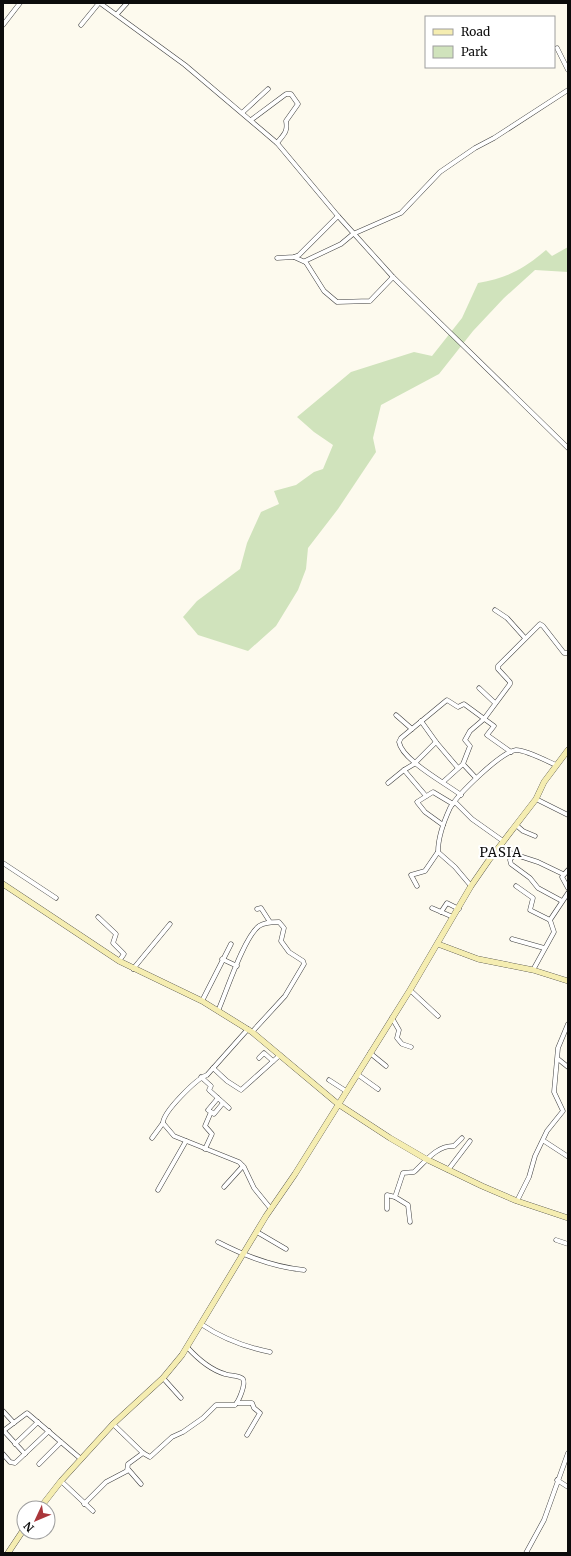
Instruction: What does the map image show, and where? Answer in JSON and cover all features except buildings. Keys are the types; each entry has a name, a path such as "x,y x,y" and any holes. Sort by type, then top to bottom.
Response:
{"street":[{"path":"3,25 20,3"},
{"path":"82,25 100,3 185,65 243,112 277,143 353,234 393,277 568,448"},
{"path":"117,14 127,3"},
{"path":"557,48 568,70"},
{"path":"243,112 268,89"},
{"path":"305,262 309,258 341,244 353,234 401,213 440,172 475,148 494,138 568,90"},
{"path":"251,120 286,94 290,94 298,104 286,121 288,126 287,131 277,143"},
{"path":"277,258 294,257 299,255 338,216"},
{"path":"294,257 305,262 326,293 339,302 370,301 393,277"},
{"path":"495,610 507,618 525,638"},
{"path":"443,782 463,764 470,746 465,740 470,731 484,719 510,682 498,669 498,666 525,638 538,625 542,625 564,653 568,654"},
{"path":"479,688 495,703"},
{"path":"461,796 443,782 414,764 399,744 402,738 447,700 458,707 464,704 494,726 487,735 511,752"},
{"path":"396,715 412,729"},
{"path":"421,721 436,742 458,768"},
{"path":"388,783 414,764 436,742"},
{"path":"46,1500 61,1481 113,1424 163,1378 187,1347 271,1209 410,990 459,909 471,886 503,841 536,799 544,782 568,750"},
{"path":"417,886 411,875 425,871 438,852 443,825 454,803 476,778 511,752 522,751 556,765"},
{"path":"463,764 476,778"},
{"path":"404,770 426,796"},
{"path":"443,825 425,812 418,805 418,800 435,792 442,799 454,803 472,819 503,841"},
{"path":"536,799 568,815"},
{"path":"516,825 523,831 535,836"},
{"path":"498,849 538,862 563,874"},
{"path":"438,852 455,867 471,886"},
{"path":"514,854 510,860 511,864 530,878 538,888 562,902"},
{"path":"3,863 56,898"},
{"path":"568,870 563,874 562,879 568,888"},
{"path":"3,884 119,961 202,1001 250,1031 338,1104 366,1124 448,1170 517,1201 568,1218"},
{"path":"516,886 533,898 530,910 550,920 554,932 533,970"},
{"path":"550,920 568,893"},
{"path":"441,912 447,904 459,909"},
{"path":"258,909 261,908 264,910 270,922"},
{"path":"432,908 453,917"},
{"path":"98,918 117,935 113,943 124,954 119,961"},
{"path":"152,1138 163,1123 165,1115 201,1077 207,1075 285,996 304,964 303,961 289,952 281,941 284,928 280,923 270,922 262,924 254,930 218,1011"},
{"path":"133,969 170,924"},
{"path":"512,939 544,948"},
{"path":"202,1001 222,959 231,944"},
{"path":"438,944 485,961 533,970 568,981"},
{"path":"222,959 237,966"},
{"path":"410,990 438,1016"},
{"path":"392,1018 399,1030 397,1038 402,1044 411,1047"},
{"path":"517,1201 529,1176 535,1156 550,1128 566,1111 554,1094 558,1048 568,1024"},
{"path":"259,1058 264,1053 273,1061"},
{"path":"370,1053 386,1066"},
{"path":"213,1068 229,1083 241,1090 280,1055"},
{"path":"558,1060 568,1067"},
{"path":"357,1074 378,1089"},
{"path":"201,1077 211,1086 210,1090 229,1108"},
{"path":"329,1080 346,1091"},
{"path":"205,1149 212,1134 206,1128 205,1124 211,1112 208,1110 218,1098"},
{"path":"211,1112 214,1114 223,1103"},
{"path":"163,1123 172,1134 237,1161 243,1166 254,1188 271,1209"},
{"path":"395,1197 403,1173 414,1172 426,1159 447,1146 454,1146 462,1138"},
{"path":"158,1190 186,1141"},
{"path":"448,1170 470,1141"},
{"path":"544,1141 567,1156"},
{"path":"224,1187 243,1166"},
{"path":"387,1209 387,1195 395,1197 408,1205 410,1222"},
{"path":"257,1232 286,1249"},
{"path":"556,1240 568,1244"},
{"path":"218,1242 243,1255 278,1266 304,1270"},
{"path":"202,1324 220,1337 252,1348 270,1352"},
{"path":"187,1347 196,1357 220,1372 241,1377 243,1379 244,1383 237,1403"},
{"path":"163,1378 181,1398"},
{"path":"113,1424 142,1453 147,1456 152,1455 172,1437 183,1432 203,1418 216,1405 233,1406 237,1403 252,1403 254,1408 260,1413 247,1435"},
{"path":"3,1411 14,1423"},
{"path":"25,1454 3,1430 27,1413 81,1460"},
{"path":"15,1444 38,1422"},
{"path":"3,1454 10,1462 14,1464 49,1431"},
{"path":"39,1464 61,1442"},
{"path":"141,1484 128,1470 128,1464 142,1453"},
{"path":"526,1553 544,1520 557,1480 568,1453"},
{"path":"84,1504 106,1482 128,1470"},
{"path":"557,1480 568,1487"},
{"path":"61,1481 92,1511"},
{"path":"8,1553 17,1540"}],"green space":[{"path":"568,247 568,272 535,270 504,298 473,331 439,374 381,405 373,438 376,452 338,509 308,548 306,569 298,590 276,626 248,651 198,635 183,617 197,601 240,569 247,543 261,512 279,504 274,491 296,485 314,472 323,469 333,445 314,432 297,417 351,372 414,352 432,356 462,318 478,283 515,272 546,250 552,256"}],"district":[{"name":"PASIA","path":"501,852"}]}
